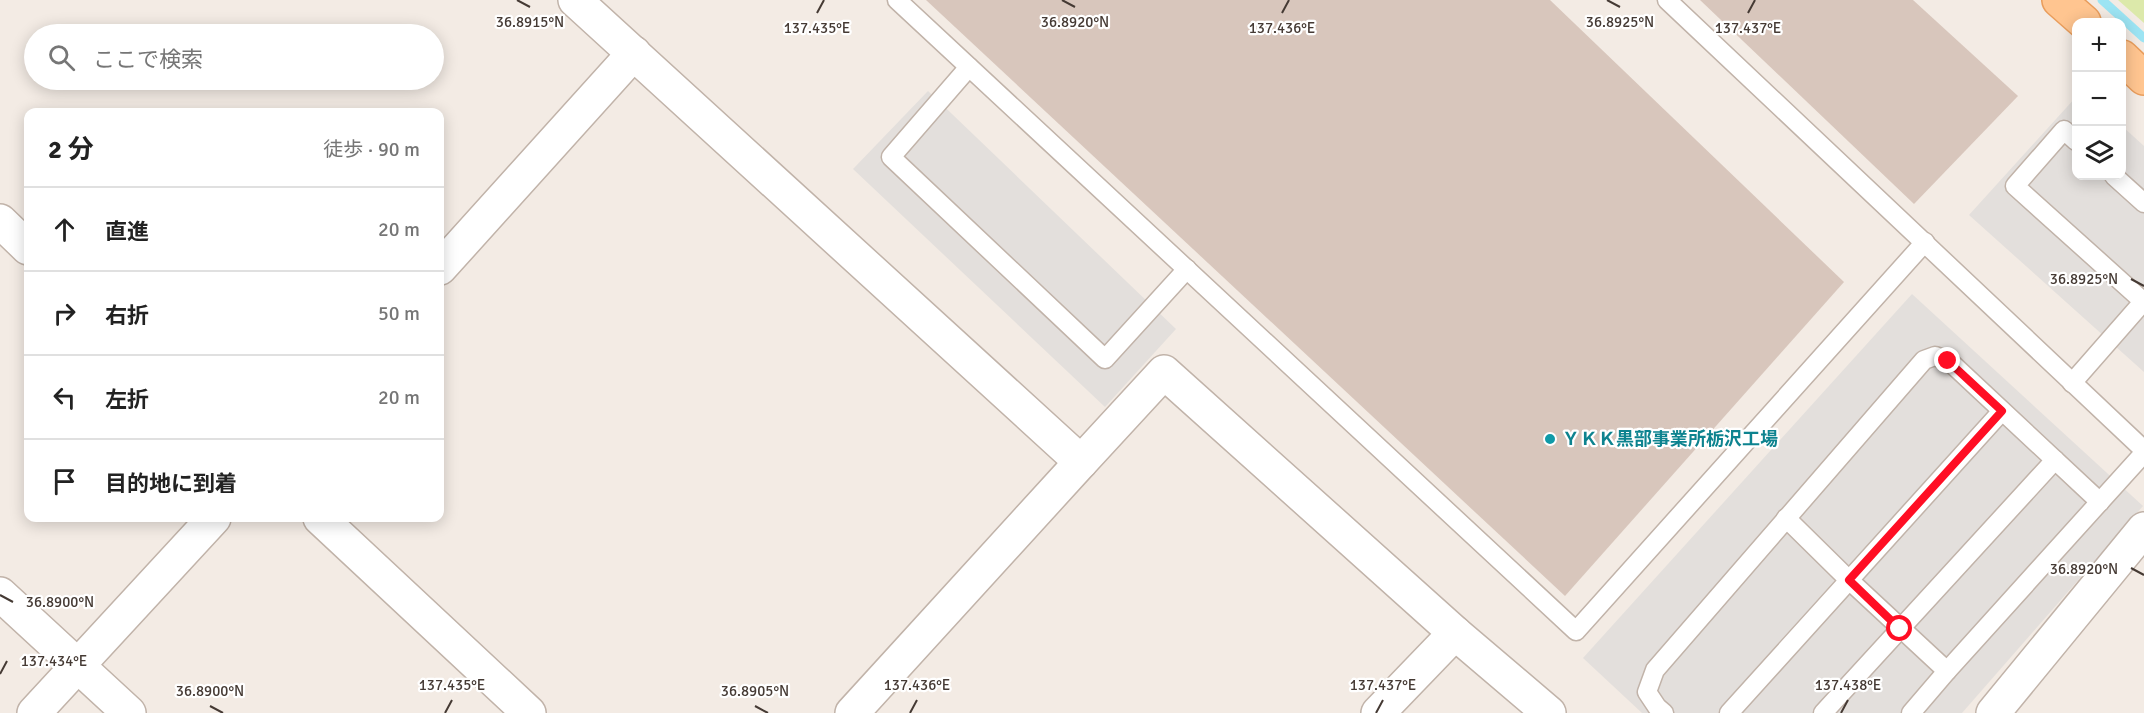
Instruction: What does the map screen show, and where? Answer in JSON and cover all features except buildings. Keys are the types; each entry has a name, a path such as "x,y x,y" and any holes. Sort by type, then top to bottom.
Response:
{"main road":[{"path":"2059,0 2079,18"},
{"path":"2126,62 2144,78"}],"street":[{"path":"575,0 1081,462"},
{"path":"444,264 634,53"},
{"path":"0,221 24,244"},
{"path":"852,713 1164,372 1455,633 1549,713"},
{"path":"34,713 210,522"},
{"path":"324,522 529,713"},
{"path":"1993,713 2144,530"},
{"path":"0,594 129,713"},
{"path":"1378,713 1455,633"}],"lane":[{"path":"897,0 1576,631 1925,242"},
{"path":"1667,0 2144,451 1911,713"},
{"path":"969,67 891,157 1105,359 1187,269"},
{"path":"2072,137 2064,130 2015,186 2144,302 2072,383"},
{"path":"2119,180 2144,202"},
{"path":"1665,713 1657,707 1647,692 1655,670 1924,360 1935,356 1948,361 2100,502"},
{"path":"1729,713 2002,411"},
{"path":"1823,713 2055,460"},
{"path":"1786,518 1900,629 1947,671"}],"green space":[{"path":"2118,0 2144,0 2144,23"}],"shaded area":[{"path":"928,91 1176,329 1105,407 853,169"},
{"path":"2072,101 2072,180 2126,180 2126,130 2144,146 2144,372 1969,215"},
{"path":"1912,294 2143,506 1962,713 1642,713 1583,658"}],"waterway":[{"path":"2102,0 2144,38"}],"place":[{"name":"ＹＫＫ黒部事業所栃沢工場","path":"1550,439"}],"route":[{"path":"1900,629 1849,580 2002,411 1948,361"}]}
